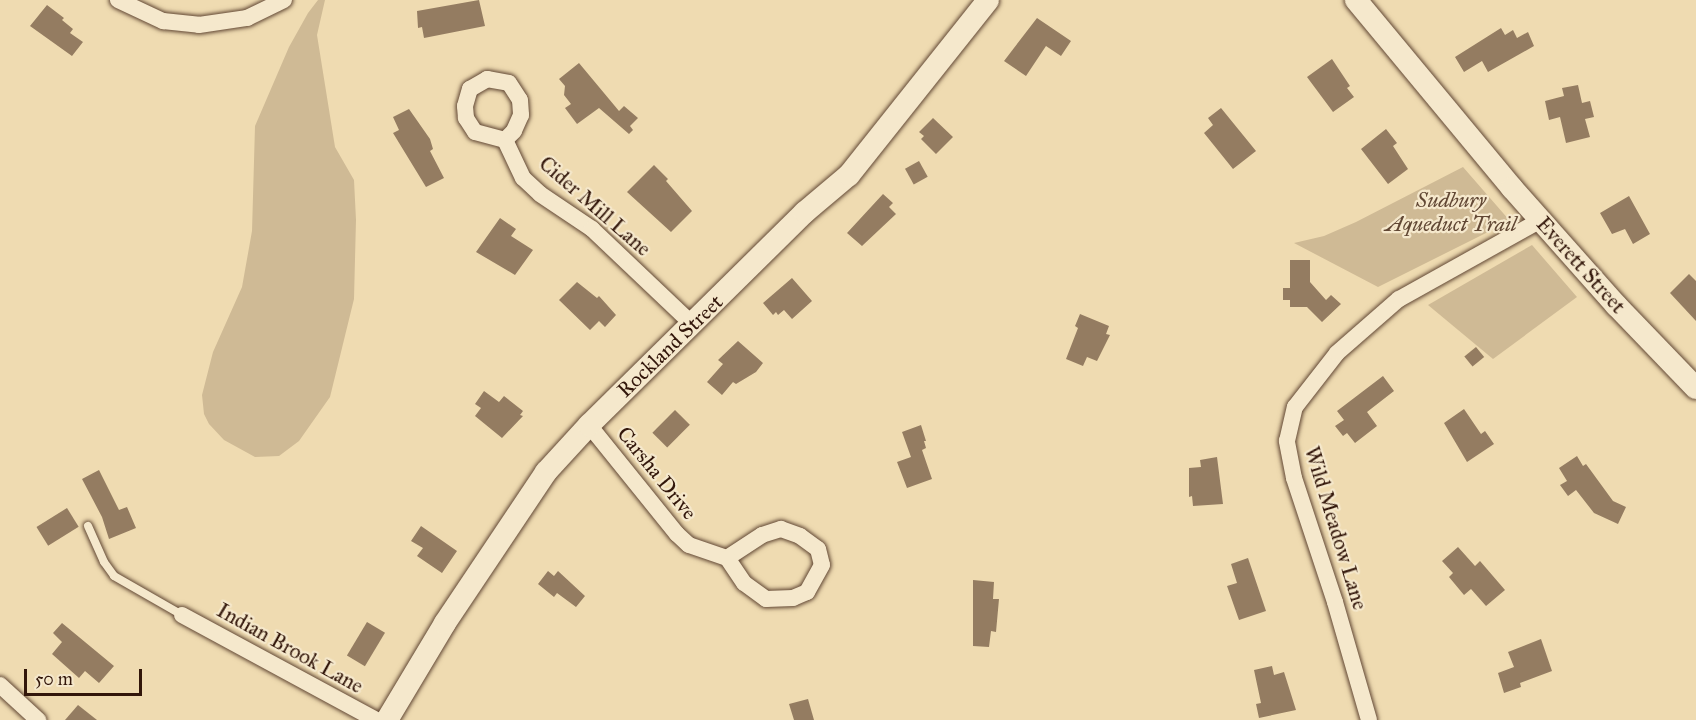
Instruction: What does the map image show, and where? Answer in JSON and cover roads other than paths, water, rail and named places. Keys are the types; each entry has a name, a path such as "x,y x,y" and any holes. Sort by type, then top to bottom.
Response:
{"street":[{"path":"118,0 163,21 199,25 247,18 284,0"},
{"name":"Rockland Street","path":"387,720 445,623 517,512 546,472 589,425 805,212 849,176 988,0"},
{"name":"Everett Street","path":"1356,0 1464,132 1541,220 1616,305 1696,388"},
{"name":"Cider Mill Lane","path":"505,140 523,178 540,194 592,229 692,324"},
{"name":"Wild Meadow Lane","path":"1369,720 1335,602 1294,478 1287,441 1295,407 1337,353 1399,299 1541,220"},
{"name":"Carsha Drive","path":"589,425 677,534 689,545 727,558"},
{"path":"781,529 800,536 818,549 822,565 807,592 793,598 766,599 744,583 727,558 762,535 781,529"},
{"name":"Indian Brook Lane","path":"182,615 376,720"},
{"path":"0,685 38,720"}],"lane":[{"path":"88,526 104,562 114,576 182,615"}],"park label":[{"name":"Sudbury Aqueduct Trail","path":"1451,212"}]}
